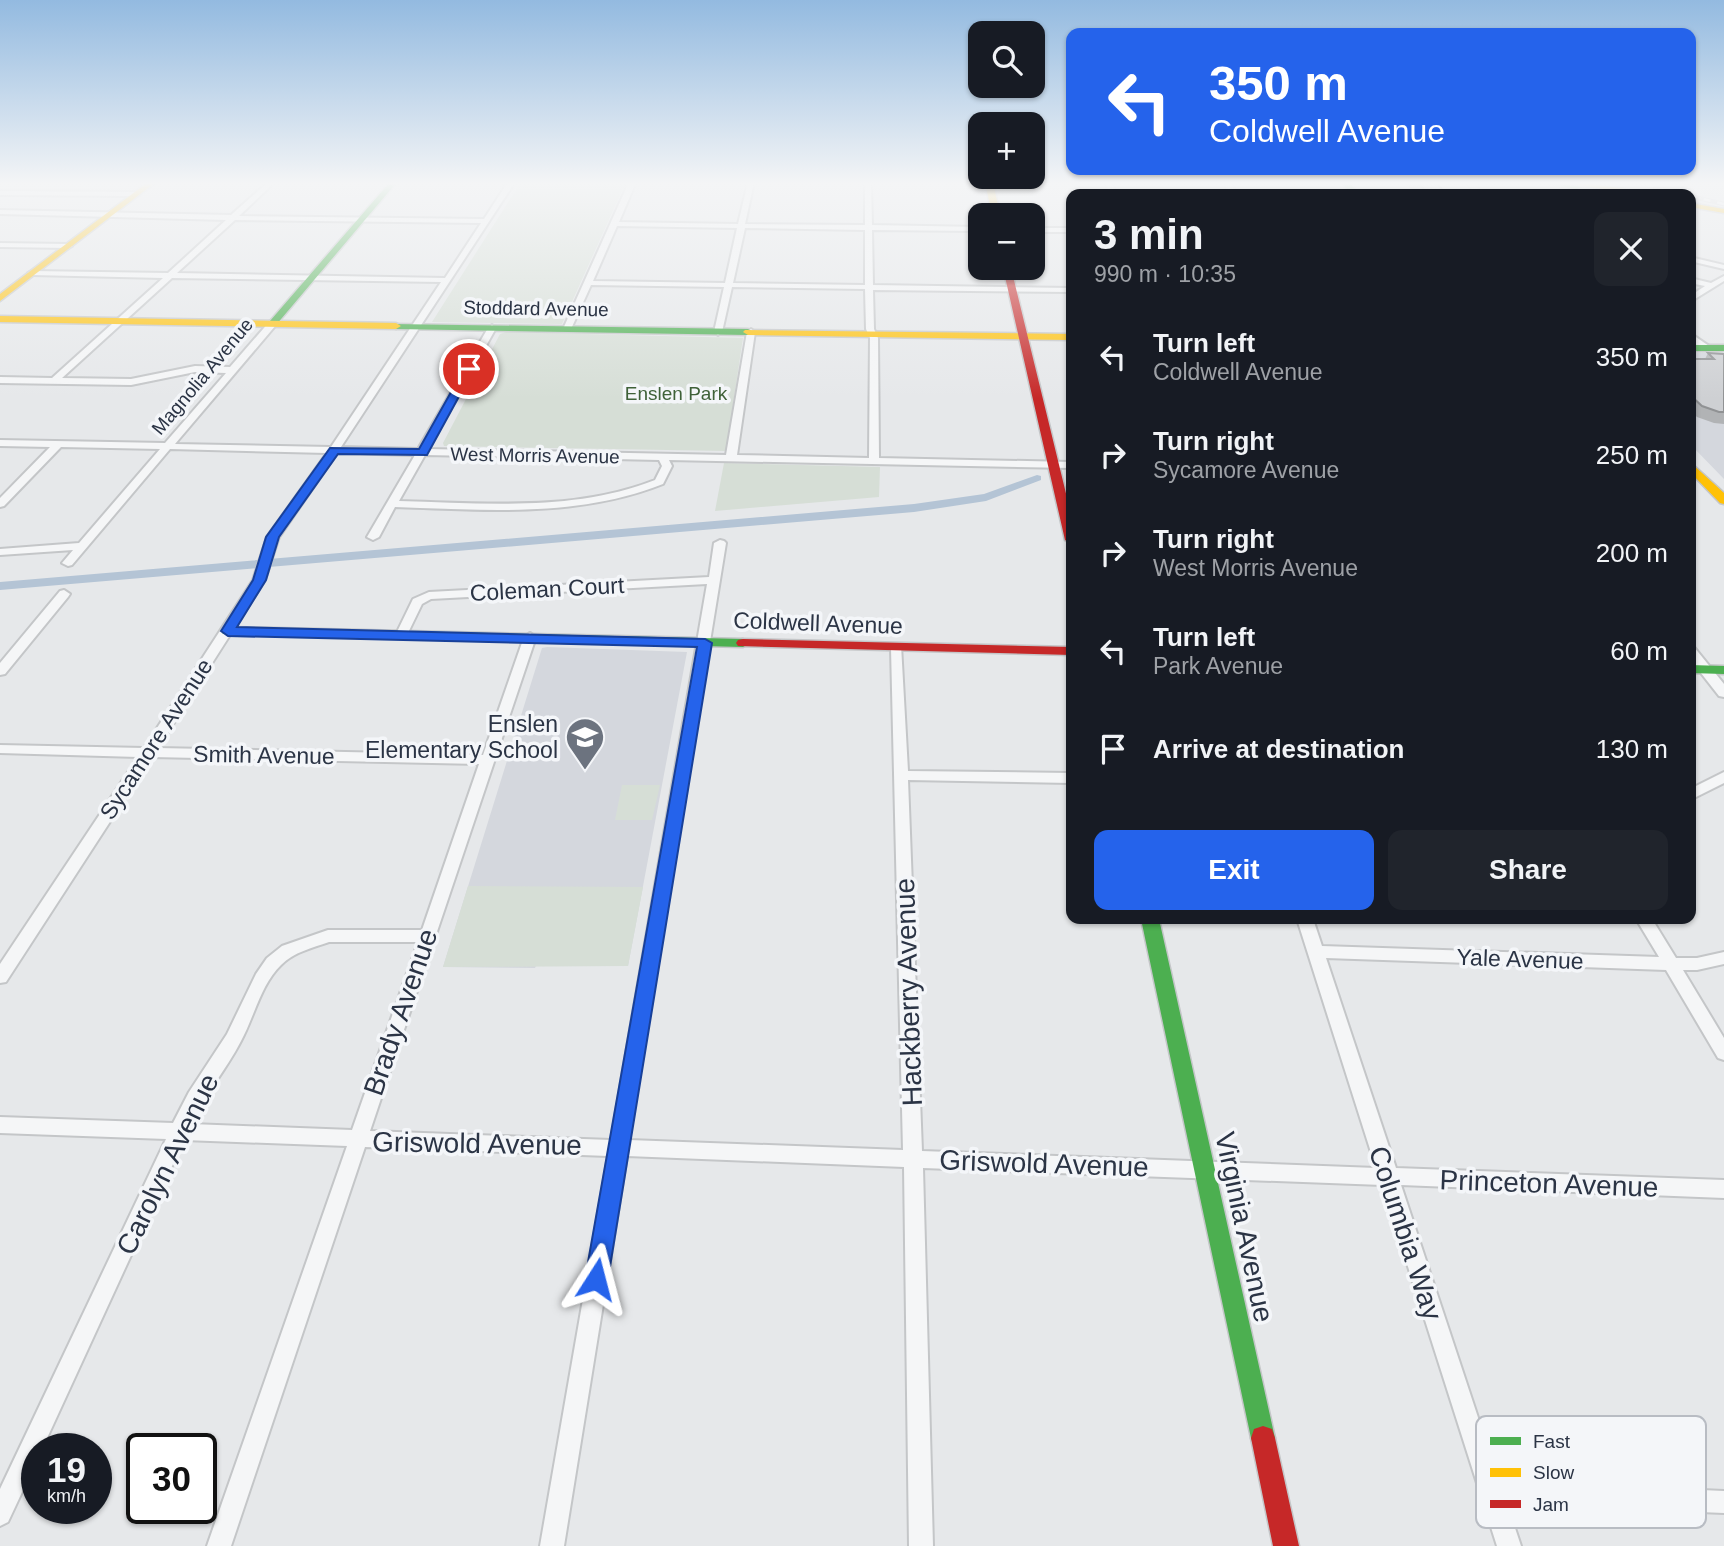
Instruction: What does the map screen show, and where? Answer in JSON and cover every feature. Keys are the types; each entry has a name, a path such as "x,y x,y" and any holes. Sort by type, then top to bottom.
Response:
{"street":[{"path":"2,295 57,254"},
{"path":"54,381 192,254"},
{"name":"Magnolia Avenue","path":"68,564 171,446 331,254"},
{"name":"Sycamore Avenue","path":"0,977 228,631 265,564 273,537 464,254"},
{"path":"567,329 601,254"},
{"path":"718,332 734,254"},
{"path":"869,254 874,461"},
{"path":"1696,260 1724,267"},
{"path":"32,273 447,280"},
{"path":"1696,296 1724,278"},
{"path":"1010,280 1066,519"},
{"path":"1696,282 1713,286"},
{"path":"588,283 1066,290"},
{"name":"Stoddard Avenue","path":"0,319 1066,337"},
{"path":"373,537 492,328"},
{"path":"731,458 751,332"},
{"path":"1698,348 1724,348"},
{"path":"0,380 141,381 195,369 233,370"},
{"name":"West Morris Avenue","path":"0,443 1066,465"},
{"path":"0,504 59,444"},
{"path":"392,504 538,506 589,500 632,492 659,482 667,466 663,457"},
{"path":"1697,479 1724,500"},
{"path":"552,1546 720,543"},
{"path":"0,552 83,546"},
{"name":"Coleman Court","path":"402,634 417,602 429,596 714,580"},
{"path":"0,671 64,594"},
{"name":"Coldwell Avenue","path":"228,631 1066,651"},
{"name":"Brady Avenue","path":"219,1546 530,637"},
{"name":"Hackberry Avenue","path":"897,648 913,1157 921,1546"},
{"path":"1698,669 1724,670"},
{"path":"1698,669 1724,693"},
{"name":"Smith Avenue","path":"0,749 487,760"},
{"path":"901,775 1066,778"},
{"path":"1696,792 1724,778"},
{"name":"Virginia Avenue","path":"1151,924 1286,1546"},
{"name":"Columbia Way","path":"1307,924 1476,1444"},
{"path":"1647,924 1724,1053"},
{"name":"Carolyn Avenue","path":"0,1514 195,1097 233,1038 273,962 288,950 328,936 427,936"},
{"name":"Yale Avenue","path":"1316,952 1672,964 1697,964 1724,958"},
{"name":"Griswold Avenue","path":"0,1125 1206,1170"},
{"name":"Princeton Avenue","path":"1206,1170 1724,1189"},
{"path":"1706,1501 1724,1502"},
{"name":"Columbia Way","path":"1503,1528 1509,1546"}],"shaded area":[{"path":"1696,353 1724,353 1724,479 1696,450"},
{"name":"Enslen Elementary School","path":"542,648 687,652 628,966 537,964 535,968 443,967"}],"green space":[{"path":"475,254 593,254 562,324 432,322"},
{"name":"Enslen Park","path":"500,334 743,338 726,451 444,446 443,443"},
{"path":"724,463 880,467 879,497 715,511"},
{"path":"622,785 660,785 652,820 615,820"},
{"path":"468,886 643,887 628,966 443,967"}],"building":[{"path":"1708,353 1724,354 1724,412 1702,406 1696,400 1696,359 1714,359"}],"waterway":[{"path":"0,586 914,508 986,497 1037,478"}],"traffic: fast":[{"path":"273,323 332,254"},
{"path":"396,326 748,332"},
{"path":"1696,348 1724,348"},
{"path":"228,631 743,643"},
{"path":"1696,669 1724,670"},
{"path":"1151,924 1263,1438"}],"traffic: slow":[{"path":"0,298 58,254"},
{"path":"0,319 396,326"},
{"path":"748,332 1066,337"},
{"path":"1696,471 1724,500"}],"traffic: jam":[{"path":"1010,280 1066,519"},
{"path":"743,643 1066,651"},
{"path":"1263,1438 1286,1546"}],"place":[{"name":"Enslen Elementary School","path":"585,771"}],"route":[{"path":"469,369 423,452 334,450 273,537 264,570 228,631 705,643 596,1279"}]}
